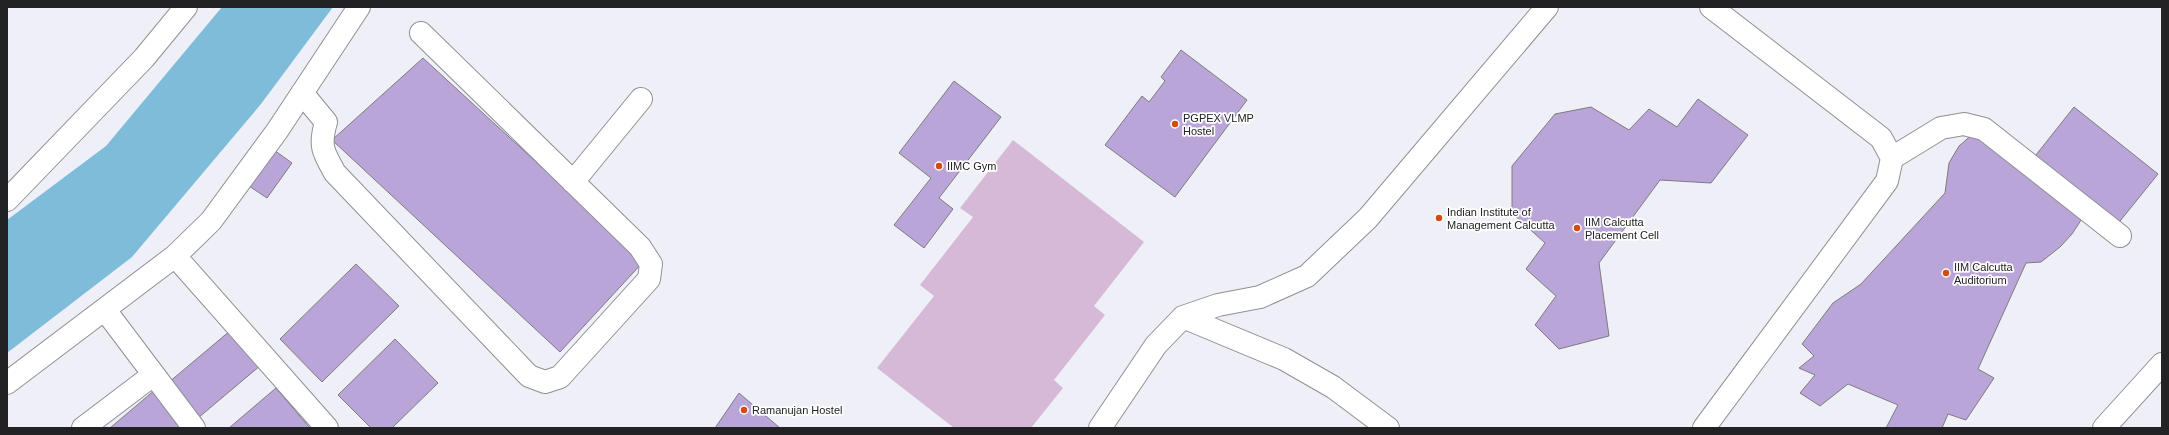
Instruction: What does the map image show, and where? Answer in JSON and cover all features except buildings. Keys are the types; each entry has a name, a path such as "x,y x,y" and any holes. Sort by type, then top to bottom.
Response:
{"street":[{"path":"7,200 144,58 186,7"},
{"path":"7,383 105,310 174,256 211,221 302,93 359,7"},
{"path":"1100,428 1156,345 1183,317 1218,305 1260,297 1307,276 1368,218 1547,7"},
{"path":"1704,428 1887,181 1892,158 1882,138 1711,7"},
{"path":"302,93 326,122 321,140 322,147 324,154 335,173 529,376 545,382 560,376 649,279 651,264 640,248 421,32"},
{"path":"573,182 641,99"},
{"path":"1892,158 1941,128 1964,124 1984,129 2120,236"},
{"path":"174,256 327,428"},
{"path":"105,310 194,428"},
{"path":"1183,317 1284,358 1333,387 1388,428"},
{"path":"2104,428 2162,364"},
{"path":"83,428 153,375"}],"shaded area":[{"path":"1013,140 1144,242 1094,306 1105,315 1054,380 1063,388 1031,428 954,428 877,368 934,296 920,285 973,217 960,208"}],"water":[{"path":"222,7 333,7 261,104 132,257 7,353 7,220 106,146"}],"place":[{"name":"PGPEX VLMP Hostel","path":"1175,124"},
{"name":"IIMC Gym","path":"939,166"},
{"name":"Indian Institute of Management Calcutta","path":"1439,218"},
{"name":"IIM Calcutta Placement Cell","path":"1577,228"},
{"name":"IIM Calcutta Auditorium","path":"1946,273"},
{"name":"Ramanujan Hostel","path":"744,410"}]}
